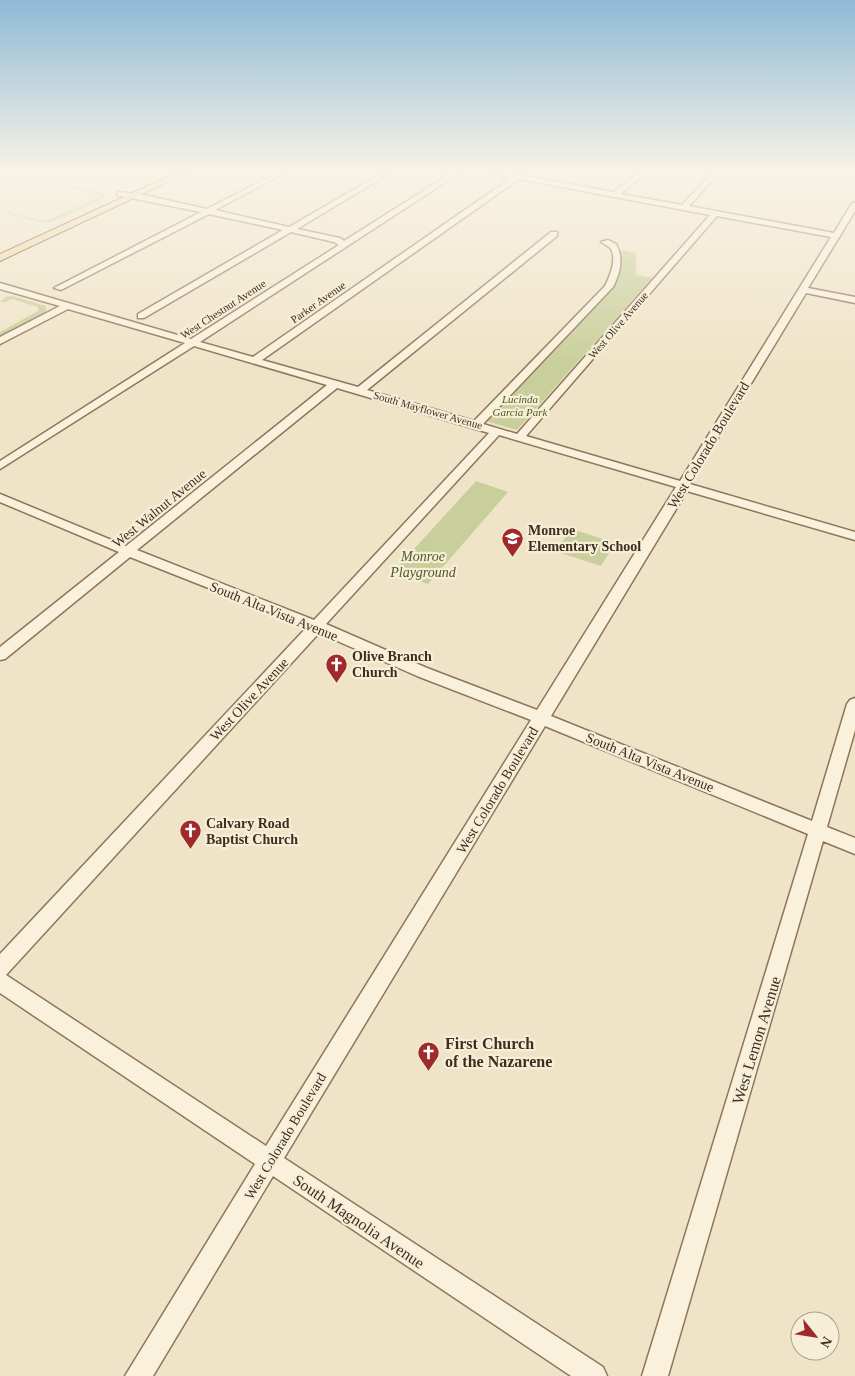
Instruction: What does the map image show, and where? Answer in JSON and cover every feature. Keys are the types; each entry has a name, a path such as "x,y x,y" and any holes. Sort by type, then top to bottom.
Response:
{"main road":[{"path":"0,250 32,236"},
{"path":"0,258 44,236"}],"street":[{"path":"58,288 159,236"},
{"path":"141,316 280,236"},
{"path":"287,236 330,246 344,245"},
{"path":"320,236 337,240 344,245"},
{"name":"West Chestnut Avenue","path":"0,466 358,236"},
{"name":"Parker Avenue","path":"255,360 432,236"},
{"path":"360,391 551,236"},
{"name":"West Olive Avenue","path":"520,437 696,236"},
{"name":"West Colorado Boulevard","path":"138,1376 837,236"},
{"path":"476,424 609,286 616,267 616,259 613,246 606,242"},
{"name":"South Mayflower Avenue","path":"0,286 194,341 855,536"},
{"path":"803,290 855,300"},
{"path":"0,341 69,305"},
{"name":"West Walnut Avenue","path":"0,655 336,383"},
{"name":"West Olive Avenue","path":"0,968 497,431"},
{"name":"South Alta Vista Avenue","path":"0,498 216,588 317,626 422,672 542,718 855,846"},
{"name":"West Lemon Avenue","path":"656,1376 855,704"},
{"name":"South Magnolia Avenue","path":"0,982 594,1376"}],"green space":[{"name":"Lucinda Garcia Park","path":"616,249 636,253 636,275 652,278 517,430 486,421 610,287"},
{"path":"12,296 46,306 46,312 0,336 0,332 38,311 38,307 12,299 0,302 6,297"},
{"name":"Monroe Playground","path":"476,481 508,492 428,584 393,572"},
{"path":"572,529 615,543 601,566 555,551"}],"place":[{"name":"Monroe Elementary School","path":"512,557"},
{"name":"Olive Branch Church","path":"336,683"},
{"name":"Calvary Road Baptist Church","path":"190,850"},
{"name":"First Church of the Nazarene","path":"429,1071"}]}
